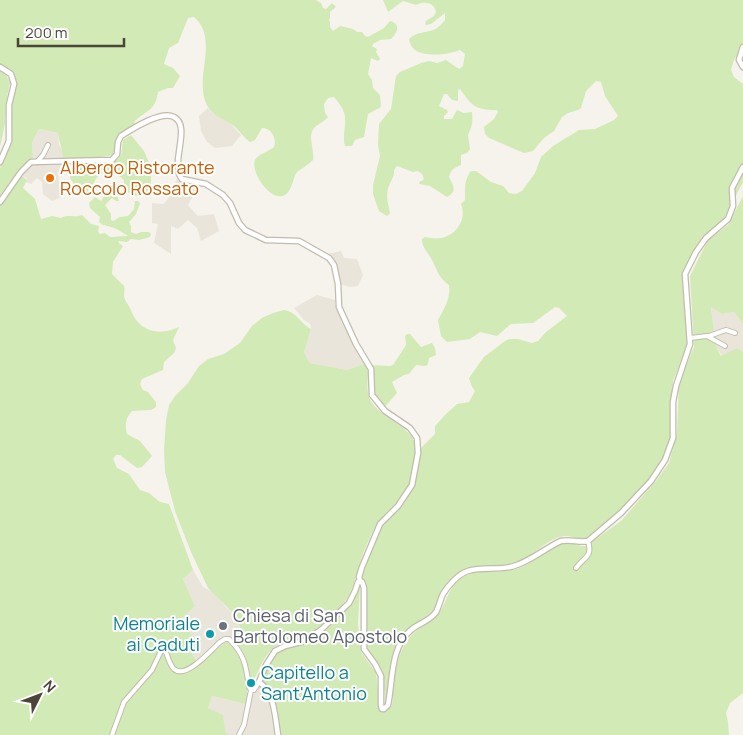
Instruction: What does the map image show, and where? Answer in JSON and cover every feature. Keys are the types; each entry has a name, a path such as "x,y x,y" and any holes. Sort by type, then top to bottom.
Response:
{"street":[{"path":"743,47 739,60 743,67"},
{"path":"0,67 10,73 14,84 9,105 9,141 0,162"},
{"path":"0,202 32,162 112,160 117,154 118,140 123,135 159,116 171,116 178,120 181,126 178,170 180,176 186,180 206,184 223,195 230,203 240,226 266,240 299,241 331,260 339,287 338,305 356,344 370,364 372,373 370,388 373,398 385,411 412,429 418,441 418,453 412,485 398,506 380,524 363,562 359,577 364,588 364,649 381,676 381,704 382,709 384,709 388,706 397,652 404,639 411,630 430,618 436,611 444,594 462,574 468,571 500,569 513,566 568,539 582,542 588,541 651,481 665,460 673,438 673,402 676,386 687,356 690,338 685,274 696,252 706,238 728,219 733,206 732,188 743,166"},
{"path":"37,162 48,145"},
{"path":"690,338 707,336 726,330 735,334"},
{"path":"707,336 725,346"},
{"path":"576,568 588,555 590,547 588,541"},
{"path":"251,690 254,690 259,682 266,665 275,651 301,642 322,629 349,603 360,581"},
{"path":"112,735 121,707 152,670 162,649 165,650 174,668 178,671 184,671 195,666 225,639 229,640 240,652 246,664 251,690 244,725 239,735"},
{"path":"259,682 264,686 271,699 278,735"}],"shaded area":[{"path":"208,108 212,113 231,124 241,135 232,146 215,148 207,142 201,131 199,116"},
{"path":"39,129 58,133 63,159 33,158 32,143"},
{"path":"34,163 38,165 61,164 58,173 62,197 52,201 43,194 42,182 37,178 31,184 26,182 27,178 22,176"},
{"path":"178,177 184,183 196,184 196,190 188,205 198,216 214,214 219,231 201,241 197,228 188,220 178,229 171,226 171,254 154,243 158,224 152,223 152,203 164,204"},
{"path":"341,251 344,258 357,259 363,275 358,286 342,285 332,258 327,254"},
{"path":"317,295 335,300 345,328 366,363 347,370 310,363 304,353 311,329 310,324 294,308"},
{"path":"711,306 722,314 734,312 743,324 743,352 737,348 722,356 716,347"},
{"path":"193,570 203,587 215,593 238,618 240,630 199,664 187,645 195,640 181,619 195,606 183,579"},
{"path":"259,685 268,699 275,735 241,735 251,698"},
{"path":"212,696 246,704 242,725 237,735 225,732 208,708"}],"green space":[{"path":"0,0 316,0 321,3 323,8 326,9 332,3 336,7 330,12 329,20 333,31 340,26 362,32 368,37 384,28 390,21 396,24 397,28 391,39 380,40 372,46 377,49 376,52 380,59 378,61 371,58 368,74 372,80 373,88 380,95 381,107 368,114 364,137 355,140 352,146 345,146 344,112 334,97 328,98 324,104 325,113 328,117 314,128 311,135 313,160 297,172 290,190 285,195 274,195 268,191 259,178 254,165 256,158 274,147 273,134 266,128 262,128 255,140 250,142 234,126 209,109 203,94 205,37 201,26 194,17 188,18 178,43 169,48 164,64 173,68 180,76 173,88 158,92 153,107 134,122 136,125 121,135 117,153 86,159 63,159 58,133 39,129 32,143 33,158 22,167 0,196 0,168 8,148 11,103 15,90 15,81 9,69 0,64"},
{"path":"383,0 743,0 743,48 734,60 731,70 734,77 743,84 743,182 722,222 703,236 683,274 683,296 688,335 687,346 673,381 670,440 663,460 623,509 587,539 568,536 560,537 516,563 476,566 453,577 440,594 435,608 411,627 398,643 391,662 386,704 382,670 367,650 365,623 366,585 361,576 362,566 381,528 403,504 413,488 419,466 420,449 435,434 435,426 457,404 469,402 475,391 469,378 484,357 509,339 518,339 532,343 538,341 546,332 567,316 559,308 555,307 533,323 511,324 497,336 480,332 470,339 447,342 441,336 438,320 448,299 449,285 439,275 424,248 422,239 425,237 441,238 447,236 452,234 459,226 463,215 461,204 465,200 466,181 471,171 476,171 491,182 503,186 509,193 516,194 522,191 535,173 541,157 553,146 579,130 595,129 614,120 618,116 605,96 601,82 596,81 586,91 581,108 562,117 554,131 544,138 533,151 524,153 489,138 485,134 484,127 494,119 498,112 497,110 475,106 460,89 458,90 458,101 452,100 447,94 444,94 439,106 448,112 444,119 452,119 457,110 464,113 472,112 472,125 468,135 470,149 467,153 461,155 461,165 453,169 449,177 454,190 447,197 430,186 419,184 424,179 418,171 413,172 397,166 388,189 387,198 390,213 387,216 379,211 373,194 373,185 380,156 378,145 379,124 391,109 396,76 400,72 429,61 437,63 446,60 459,69 463,66 465,54 460,50 450,53 425,54 415,50 409,39 414,35 435,29 445,20 445,13 431,24 425,25 426,21 434,16 436,12 431,4 422,3 416,5 403,1 388,12"},
{"path":"0,70 5,73 10,82 0,147"},
{"path":"131,135 144,151 152,170 151,184 147,191 139,196 134,195 126,190 124,180 117,175 106,173 96,179 87,193 84,195 80,194 70,178 72,164 112,162 121,154 123,140"},
{"path":"22,176 27,180 23,188 35,199 41,219 52,216 61,218 82,215 91,224 99,226 98,232 100,234 105,233 110,237 128,236 114,228 101,224 99,222 100,217 90,208 89,203 95,197 101,201 108,190 117,196 119,201 112,198 105,205 113,221 120,217 128,216 134,209 135,201 140,203 136,214 129,222 131,232 136,234 149,232 151,234 150,237 139,240 131,239 127,242 118,241 123,246 113,262 112,274 124,286 125,300 143,327 149,330 163,331 179,327 173,340 176,348 174,353 164,362 163,370 142,379 140,384 143,390 148,392 156,402 156,407 151,410 132,411 126,422 127,434 140,441 152,456 142,467 137,468 120,455 116,455 113,459 117,468 129,474 140,490 149,493 160,502 169,504 193,570 183,579 195,606 181,619 195,640 187,646 199,664 227,641 242,662 247,687 246,704 212,696 208,708 223,715 225,732 231,735 0,735 0,203"},
{"path":"743,196 743,324 734,312 722,314 711,307 716,347 721,356 737,348 743,352 743,693 730,703 726,713 729,735 278,735 266,688 262,680 268,665 280,651 303,645 328,628 351,603 360,586 358,623 361,652 376,673 380,708 386,711 392,706 395,676 403,648 415,632 437,616 457,582 474,573 505,571 523,567 551,548 563,543 586,546 621,521 656,481 669,463 677,434 679,382 694,347 690,276 708,240 728,225"},
{"path":"284,310 295,315 311,329 304,353 310,363 347,370 366,363 369,398 377,409 408,433 416,449 409,485 397,502 382,517 372,533 352,589 346,600 312,633 301,639 283,643 273,648 266,656 250,685 249,670 244,654 237,643 231,638 240,630 238,618 208,588 175,511 165,472 166,420 169,405 188,383 199,366 208,359 224,354 240,343 252,326 262,318"},
{"path":"410,334 421,347 432,343 436,355 429,358 426,366 416,365 409,374 392,382 397,393 384,408 376,397 373,388 371,365 393,365 406,345 405,336"}],"place":[{"name":"Albergo Ristorante Roccolo Rossato","path":"50,178"},
{"name":"Chiesa di San Bartolomeo Apostolo","path":"223,626"},
{"name":"Memoriale ai Caduti","path":"210,634"},
{"name":"Capitello a Sant'Antonio","path":"251,683"}]}
